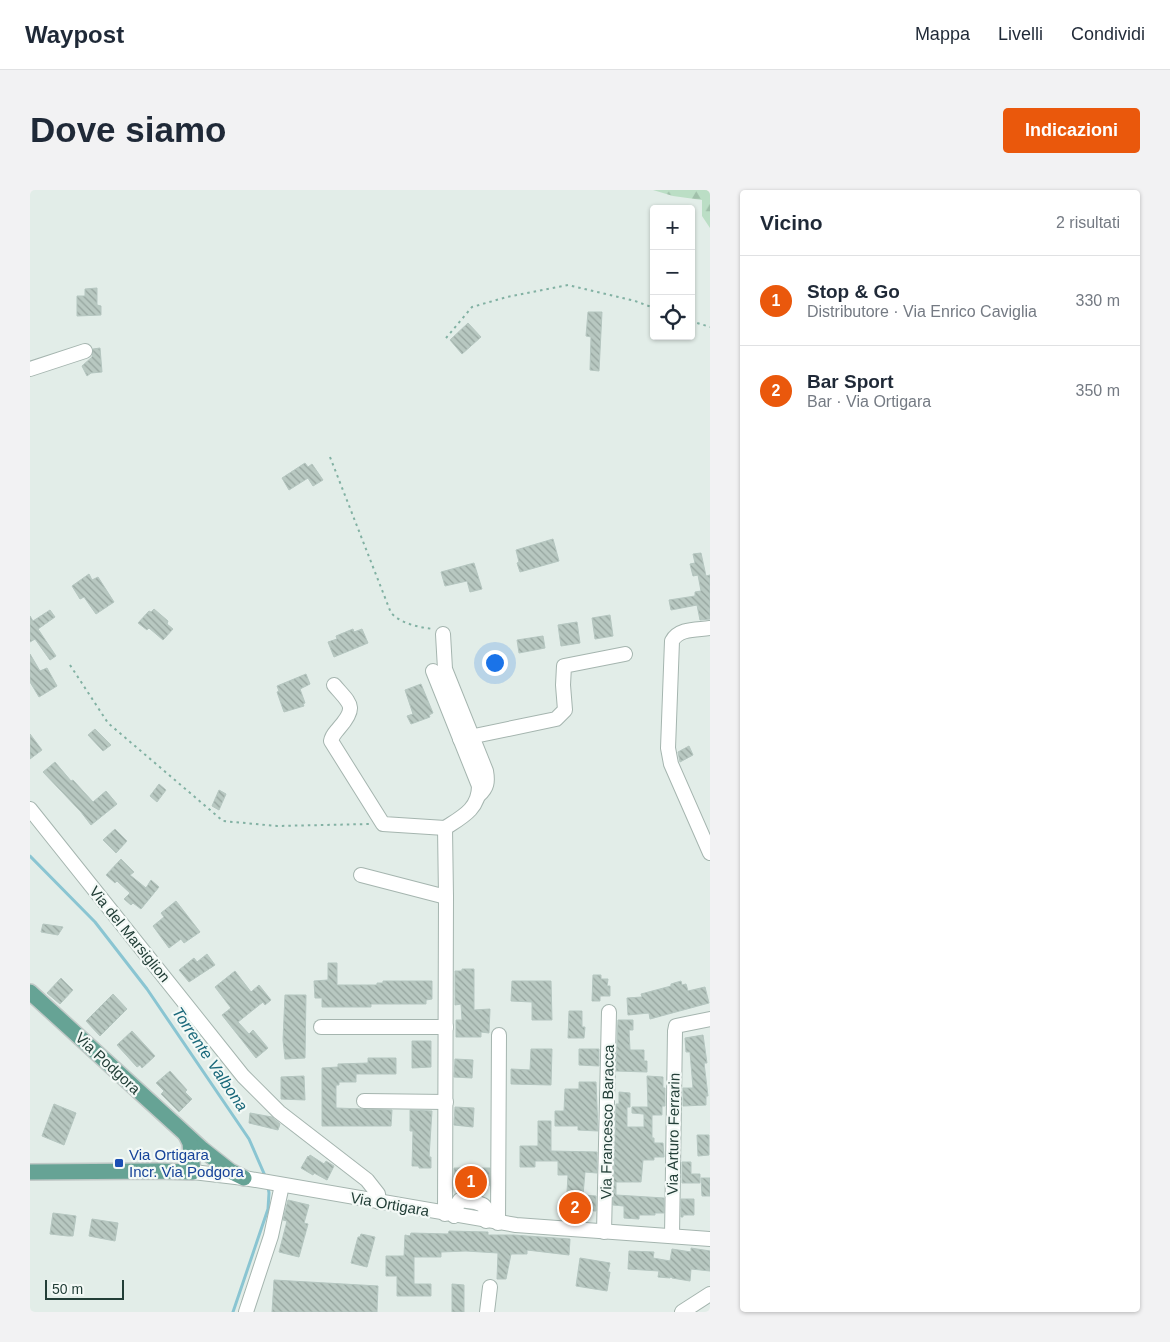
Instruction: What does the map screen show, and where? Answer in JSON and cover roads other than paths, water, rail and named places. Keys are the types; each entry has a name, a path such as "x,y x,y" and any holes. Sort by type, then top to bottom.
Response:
{"main road":[{"name":"Via Podgora","path":"30,992 185,1134 230,1171 249,1179"},
{"path":"185,1134 190,1143 196,1172"},
{"path":"196,1172 206,1163 205,1151"},
{"name":"Via Ortigara","path":"30,1172 148,1170 196,1172"}],"street":[{"path":"30,369 85,351"},
{"path":"710,628 680,632 675,635 672,641 668,748 670,764 710,853"},
{"path":"334,685 351,709 349,715 333,734 332,741 382,824 445,828 472,809 479,795 479,786 445,669 439,632"},
{"path":"466,737 556,719 566,710 563,685 564,666 625,654"},
{"path":"433,670 466,737"},
{"name":"Via del Marsiglion","path":"30,809 243,1076 279,1112 367,1180 378,1194 379,1202"},
{"path":"445,828 446,1102 450,1215"},
{"path":"361,875 446,897"},
{"name":"Via Francesco Baracca","path":"604,1232 609,1012"},
{"name":"Via Arturo Ferrarin","path":"672,1236 675,1031 676,1026 710,1019"},
{"path":"321,1027 446,1028"},
{"path":"492,1222 499,1035"},
{"path":"364,1100 446,1102"},
{"name":"Via Ortigara","path":"196,1172 249,1179 492,1222 710,1239"},
{"path":"246,1312 271,1236 278,1184"},
{"path":"487,1312 490,1286"},
{"path":"682,1312 710,1294"}],"waterway":[{"name":"Torrente Valbona","path":"30,856 95,922 147,989 249,1139 266,1178"},
{"name":"Torrente Valbona","path":"233,1312 268,1209 268,1187"}],"place":[{"name":"Via Ortigara Incr. Via Podgora","path":"119,1163"},
{"name":"Stop & Go","path":"471,1182"},
{"name":"Bar Sport","path":"575,1208"}]}
